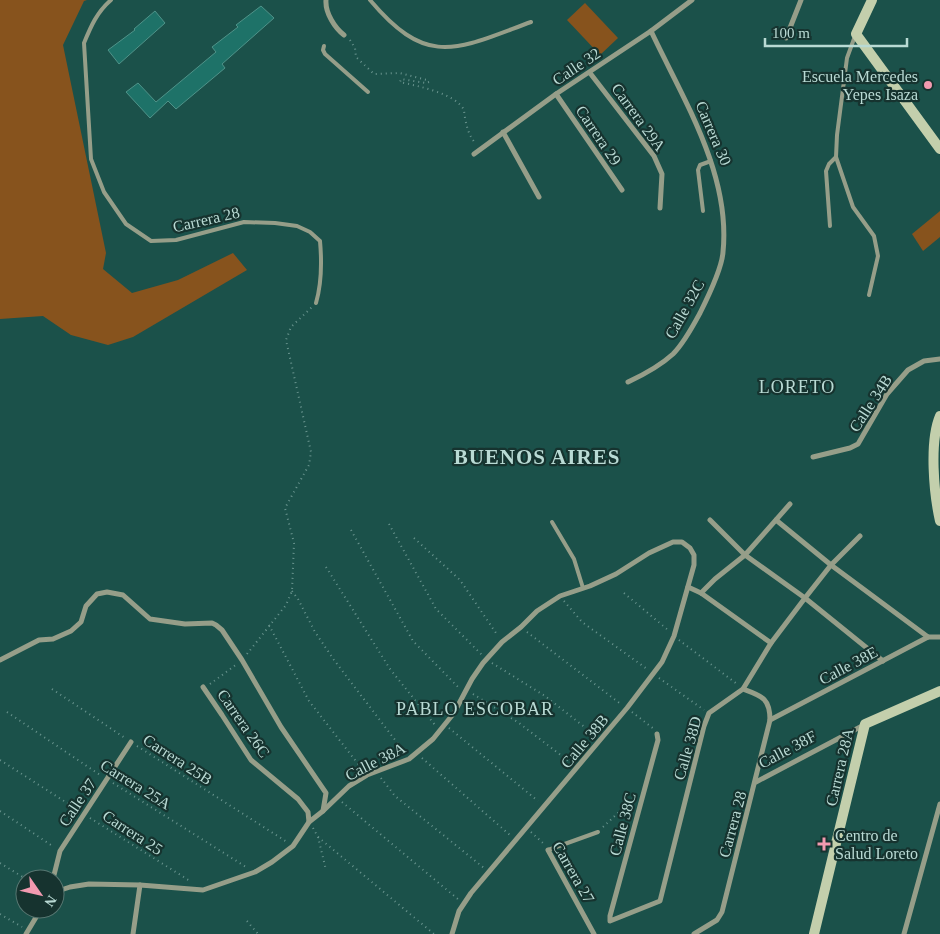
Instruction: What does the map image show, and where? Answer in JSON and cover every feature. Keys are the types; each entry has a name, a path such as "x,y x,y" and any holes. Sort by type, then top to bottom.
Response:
{"street":[{"path":"326,0 328,12 338,30 344,35"},
{"name":"Calle 32","path":"474,154 556,94 590,73 692,0"},
{"path":"786,38 801,0"},
{"path":"872,0 856,34 940,149"},
{"name":"Carrera 30","path":"650,31 706,148 717,178 721,199 723,254"},
{"name":"Carrera 29A","path":"590,73 654,156 662,174 660,208"},
{"name":"Carrera 29","path":"556,94 622,190"},
{"path":"503,132 539,197"},
{"name":"Calle 32C","path":"628,382 640,377 673,354 691,329 704,305 723,254"},
{"name":"Calle 34B","path":"813,457 850,448 858,444 888,394 908,370 924,361 940,359"},
{"path":"940,416 934,462 940,521"},
{"path":"701,593 744,555 790,504"},
{"path":"710,520 744,555 805,598 883,660"},
{"path":"776,520 831,565 928,638"},
{"name":"Calle 38D","path":"610,920 660,901 704,726 709,713 743,689 771,642 831,565 860,536"},
{"name":"Calle 38A","path":"65,889 89,884 203,890 255,872 293,846 308,822 323,812 349,786 366,775 409,759 440,731 486,659 537,611 560,596 590,586 616,574 649,553 673,542 682,542 690,548"},
{"name":"Calle 38B","path":"452,932 463,904 601,740 662,662 674,636 694,565 694,555 690,548"},
{"path":"688,587 701,593 771,642"},
{"path":"0,660 18,652 28,644 38,640 54,639 71,631 81,622 86,606 97,594 107,592 123,596 150,619 185,624 212,623 222,630 281,727 326,793 323,812"},
{"name":"Calle 38E","path":"770,720 928,638 940,637"},
{"name":"Carrera 26C","path":"203,687 250,760 298,800 308,812 308,822"},
{"name":"Carrera 28","path":"694,934 717,920 722,912 770,720 770,708 766,699 743,689"},
{"name":"Calle 38F","path":"756,782 865,724 939,692"},
{"name":"Carrera 28A","path":"814,934 865,724"},
{"name":"Calle 38C","path":"610,920 658,740 657,734"},
{"name":"Calle 37","path":"56,869 60,851 131,742"},
{"path":"904,934 940,804"},
{"name":"Carrera 27","path":"548,850 594,934"},
{"path":"133,934 140,886"},
{"path":"27,932 35,919"}],"lane":[{"name":"Carrera 28","path":"111,0 94,19 84,43 91,159 104,192 126,224 151,241 176,240 244,222 275,222 297,226 310,232 320,241 322,268 316,303"},
{"path":"370,0 404,34 418,42 446,48 477,42 531,22"},
{"path":"856,34 847,58 836,157 853,207 874,236 878,256 869,295"},
{"path":"324,46 325,54 368,92"},
{"path":"830,226 826,171 829,164 836,157"},
{"path":"703,211 698,170 700,165 711,161"},
{"path":"552,522 574,560 583,588"},
{"path":"548,850 598,832"}],"path":[{"path":"344,35 355,48 356,57 374,74 400,73 427,80 429,82 426,83 400,79 400,82 440,92 459,105 464,111 470,137 480,149"},
{"path":"203,687 214,682 242,660 286,605 292,591 294,543 285,508 309,465 311,452 286,340 291,327 316,303"},
{"path":"389,524 436,609 486,659 545,696 601,740"},
{"path":"351,530 413,641 466,692 519,723 577,768"},
{"path":"414,538 460,580 502,642"},
{"path":"326,567 390,669 440,731"},
{"path":"292,591 315,632 334,660 409,759"},
{"path":"624,593 674,636 743,689"},
{"path":"560,596 582,622 709,713"},
{"path":"269,626 309,701 366,775"},
{"path":"521,628 653,728 657,734"},
{"name":"Carrera 25B","path":"52,689 293,846"},
{"name":"Carrera 25A","path":"7,712 107,780 255,872"},
{"path":"445,725 544,806"},
{"path":"416,753 516,840"},
{"name":"Carrera 25","path":"0,760 203,890"},
{"path":"376,772 395,796 488,872"},
{"path":"598,832 645,788"},
{"path":"337,797 463,904"},
{"path":"0,811 60,851"},
{"path":"308,822 318,837 434,934"},
{"name":"Carrera 27","path":"526,828 540,839 548,850"},
{"path":"318,837 326,870"},
{"path":"0,863 15,872"},
{"path":"0,914 27,932"},
{"path":"247,921 258,934"}],"shaded area":[{"path":"0,0 87,0 84,1 63,45 106,253 103,269 132,293 178,280 233,253 247,270 133,337 108,345 71,335 43,316 0,319"},
{"path":"585,3 618,38 600,55 567,20"},
{"path":"940,211 940,237 923,251 912,234"}],"building":[{"path":"261,6 274,18 222,64 225,68 176,109 168,101 150,118 126,92 138,83 156,102 216,52 212,47"},
{"path":"155,11 165,23 119,64 108,50 135,30"}],"place":[{"name":"Escuela Mercedes Yepes Isaza","path":"928,85"},
{"name":"Centro de Salud Loreto","path":"824,844"}],"district":[{"name":"LORETO","path":"797,387"},
{"name":"BUENOS AIRES","path":"537,457"},
{"name":"PABLO ESCOBAR","path":"475,709"}]}
